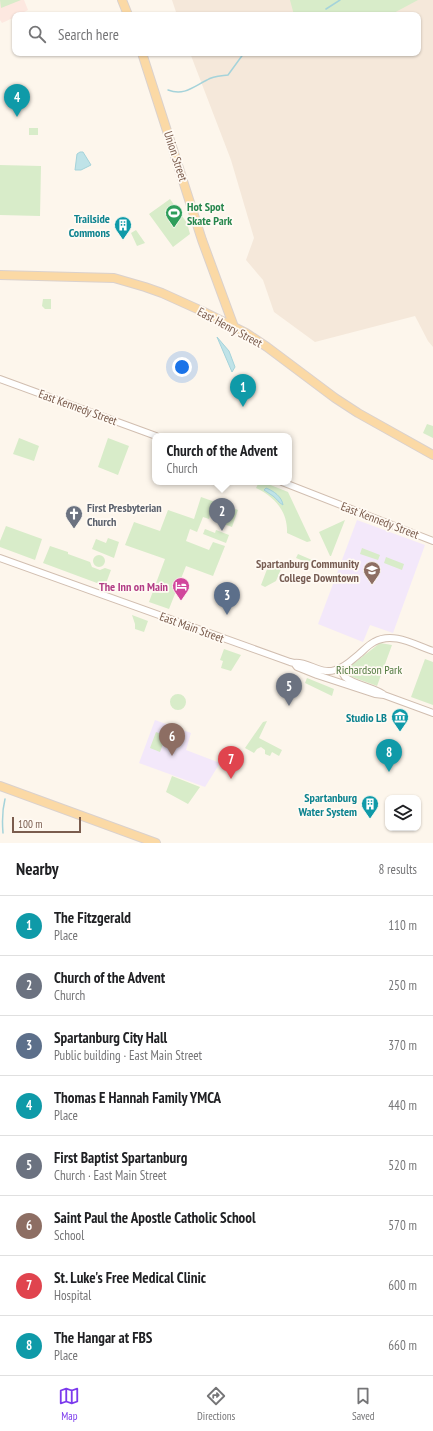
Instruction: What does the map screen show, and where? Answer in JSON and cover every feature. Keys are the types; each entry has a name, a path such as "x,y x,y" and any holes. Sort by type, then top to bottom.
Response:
{"main road":[{"path":"122,0 127,12"},
{"name":"Union Street","path":"143,56 202,240 234,327"},
{"name":"East Henry Street","path":"0,275 120,279 162,293 246,333 335,398 358,413 433,455"},
{"path":"0,786 156,843"}],"street":[{"name":"East Kennedy Street","path":"0,379 152,435"},
{"name":"East Kennedy Street","path":"290,485 433,541"},
{"name":"East Main Street","path":"0,558 294,663 297,667 317,675 375,694 384,695"},
{"path":"294,663 300,662 319,670 326,671 339,669 372,643 380,639 394,638 403,640 433,651"},
{"name":"East Main Street","path":"339,669 345,677 350,680 376,690 384,695 433,713"}],"shaded area":[{"path":"0,0 24,0 28,10 24,12 12,12 12,18 2,23 0,20"},
{"path":"172,0 433,0 433,347 428,341 415,316 315,342 274,312 263,280 246,260 254,238 231,160 191,56 421,56 421,12 176,12"},
{"name":"Spartanburg Community College Downtown","path":"357,520 425,545 393,633 370,625 363,642 318,624"},
{"path":"155,720 191,733 186,750 220,763 205,787 139,763"}],"green space":[{"path":"0,0 21,0 1,8"},
{"path":"290,0 418,0 396,12 293,12"},
{"path":"29,128 38,128 38,135 29,135"},
{"path":"0,165 41,166 40,216 0,215"},
{"name":"Hot Spot Skate Park","path":"170,199 187,223 190,234 173,247 149,214"},
{"path":"136,230 145,243 137,246 131,233"},
{"path":"43,299 51,299 51,309 45,309 42,306"},
{"path":"427,424 433,426 433,438 423,433"},
{"path":"19,438 39,446 34,461 13,454"},
{"path":"108,438 129,446 118,475 98,467"},
{"path":"258,485 270,485 288,492 311,541 307,542 287,533 285,518 279,506 269,496 256,488"},
{"path":"201,497 238,510 232,527 215,521 216,517 210,515 209,519 203,517 197,532 190,529 186,541 209,550 213,542 225,546 213,576 186,566 169,609 149,602 165,559 125,545 134,522 160,531 168,510 194,519"},
{"path":"345,520 331,556 330,556 319,532"},
{"path":"6,526 42,539 35,560 0,547 0,541"},
{"path":"205,529 215,533 216,530 229,535 226,543 203,534"},
{"path":"108,538 119,542 114,558 92,549 96,539 106,543"},
{"path":"50,546 90,562 92,567 100,570 105,568 111,570 105,586 43,563"},
{"path":"362,548 380,555 378,560 360,554"},
{"path":"298,554 312,560 311,564 296,558"},
{"path":"97,555 101,555 105,561 101,567 97,567 93,563 93,559"},
{"path":"386,557 404,564 402,570 384,563"},
{"path":"269,564 281,569 276,581 265,587 261,585"},
{"path":"132,615 148,621 144,632 135,629"},
{"name":"Richardson Park","path":"380,643 392,645 377,686 347,675 344,671"},
{"path":"224,649 241,655 231,671 221,668 223,661 220,660"},
{"path":"425,659 433,662 433,705 411,697"},
{"path":"307,678 334,689 332,696 305,683"},
{"path":"178,694 184,696 186,702 184,708 178,710 172,708 170,702 172,696"},
{"path":"267,721 259,738 282,750 279,756 272,752 270,756 265,754 265,750 261,747 254,753 245,748 263,722"},
{"path":"156,732 166,736 160,752 150,748"},
{"path":"172,776 200,787 188,804 166,792"},
{"path":"367,800 374,802 371,810 364,808"}],"water":[{"path":"83,152 91,165 81,170 75,170 77,154"},
{"path":"217,337 229,351 235,367 232,372"},
{"path":"266,488 281,499 283,505 264,490"}],"waterway":[{"path":"326,9 340,0"},
{"path":"168,90 174,92 184,91 217,76 228,75 242,56"},
{"path":"3,833 2,816 5,799"}],"place":[{"name":"Thomas E Hannah Family YMCA","path":"17,117"},
{"name":"Hot Spot Skate Park","path":"174,228"},
{"name":"Trailside Commons","path":"123,240"},
{"name":"The Fitzgerald","path":"243,407"},
{"name":"First Presbyterian Church","path":"74,529"},
{"name":"Church of the Advent","path":"222,531"},
{"name":"Spartanburg Community College Downtown","path":"372,585"},
{"name":"The Inn on Main","path":"181,601"},
{"name":"Spartanburg City Hall","path":"227,615"},
{"name":"First Baptist Spartanburg","path":"289,706"},
{"name":"Studio LB","path":"400,732"},
{"name":"Saint Paul the Apostle Catholic School","path":"172,756"},
{"name":"The Hangar at FBS","path":"389,772"},
{"name":"St. Luke's Free Medical Clinic","path":"231,779"},
{"name":"Spartanburg Water System","path":"370,819"}]}
